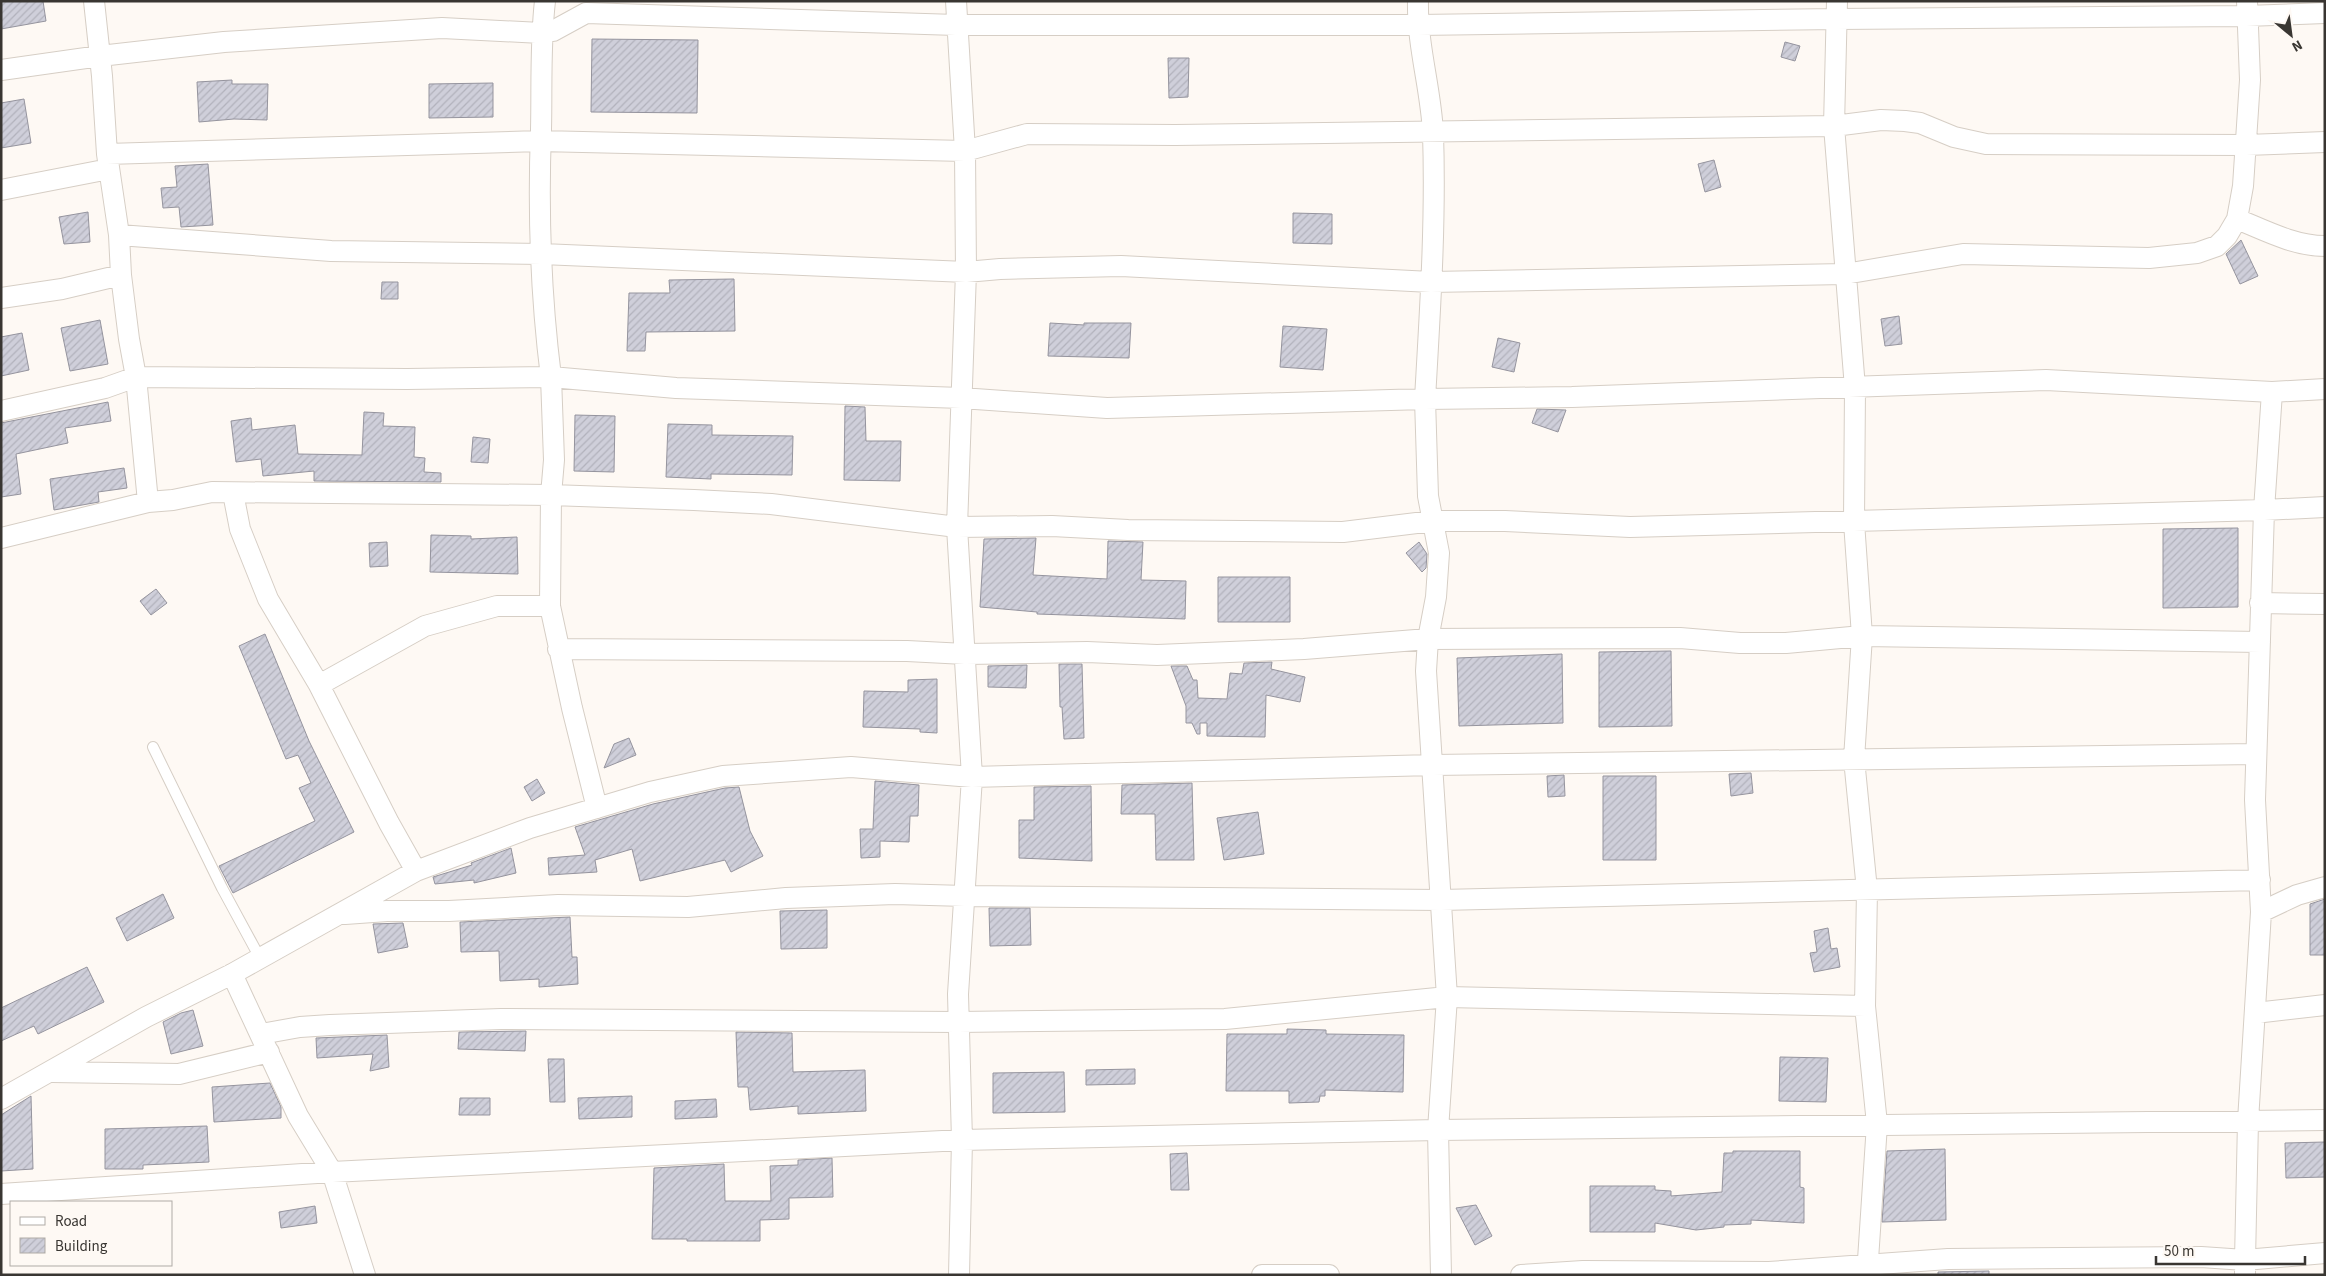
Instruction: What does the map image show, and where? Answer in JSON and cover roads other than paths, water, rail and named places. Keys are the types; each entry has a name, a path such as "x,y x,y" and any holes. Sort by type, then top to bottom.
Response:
{"street":[{"path":"94,1 108,162 119,234 121,275 129,339 136,377 148,502"},
{"path":"545,1 541,33 540,141 542,254 551,377 554,460 551,495 550,606 558,649 597,808"},
{"path":"956,1 965,151 966,272 957,527 972,777 958,1022 962,1140 959,1275"},
{"path":"1418,1 1418,25 1433,132 1431,282 1425,399 1428,496 1439,553 1436,597 1428,639 1427,698 1433,764 1447,996 1438,1130 1441,1275"},
{"path":"1,70 100,56 224,42 442,28 541,33 553,31 586,13 956,25 1418,25 1837,10 2247,9 2325,13"},
{"path":"119,234 330,251 542,254 966,272 1000,269 1121,266 1431,282 1845,274 1963,254 2149,258 2197,253 2217,246 2227,236 2237,219 2243,186 2250,80 2247,9"},
{"path":"1837,10 1834,126 1855,388 1854,522 1862,636 1854,759 1867,890 1865,1006 1877,1124 1867,1269"},
{"path":"1,190 108,162 540,141 965,151 1027,134 1175,135 1834,126 1881,120 1905,120 1920,123 1954,137 1986,144 2246,145 2325,142"},
{"path":"2237,219 2282,237 2314,246 2325,246"},
{"path":"1,298 62,289 121,275"},
{"path":"1,411 105,388 136,377 407,379 551,377 676,388 961,398 1107,408 1572,397 2046,380 2272,392 2325,389"},
{"path":"2245,1267 2248,1121 2261,912 2255,800 2260,603 2272,392"},
{"path":"1,538 148,502 173,500 212,492 551,495 772,504 957,527 1052,526 1128,530 1342,532 1433,521 1505,521 1630,527 2325,507"},
{"path":"233,493 240,529 268,600 319,684 389,823 416,871"},
{"path":"2260,603 2325,604"},
{"path":"319,684 424,626 497,606 550,606"},
{"path":"558,649 898,651 965,654 1087,652 1156,655 1304,649 1428,639 1680,638 1740,643 1786,643 1862,636 2260,642"},
{"path":"1,1099 146,1017 232,974 416,871 530,828 650,792 724,776 850,767 972,777 1433,764 2256,754"},
{"path":"338,915 387,911 449,911 558,904 688,907 786,898 895,894 1441,900 2260,880"},
{"path":"2261,912 2297,895 2325,887"},
{"path":"232,974 298,1116 332,1172 364,1275"},
{"path":"49,1072 179,1074 265,1043 300,1027 330,1025 501,1019 958,1022 1226,1019 1447,996 1865,1006"},
{"path":"2256,1013 2325,1005"},
{"path":"1,1194 332,1172 962,1140 1438,1130 2325,1120"},
{"path":"1521,1275 1583,1271 1769,1272 1867,1269 1958,1259 2201,1256 2245,1267 2325,1253"},
{"path":"1262,1275 1329,1275"}],"lane":[{"path":"153,747 222,888 260,958"}]}
